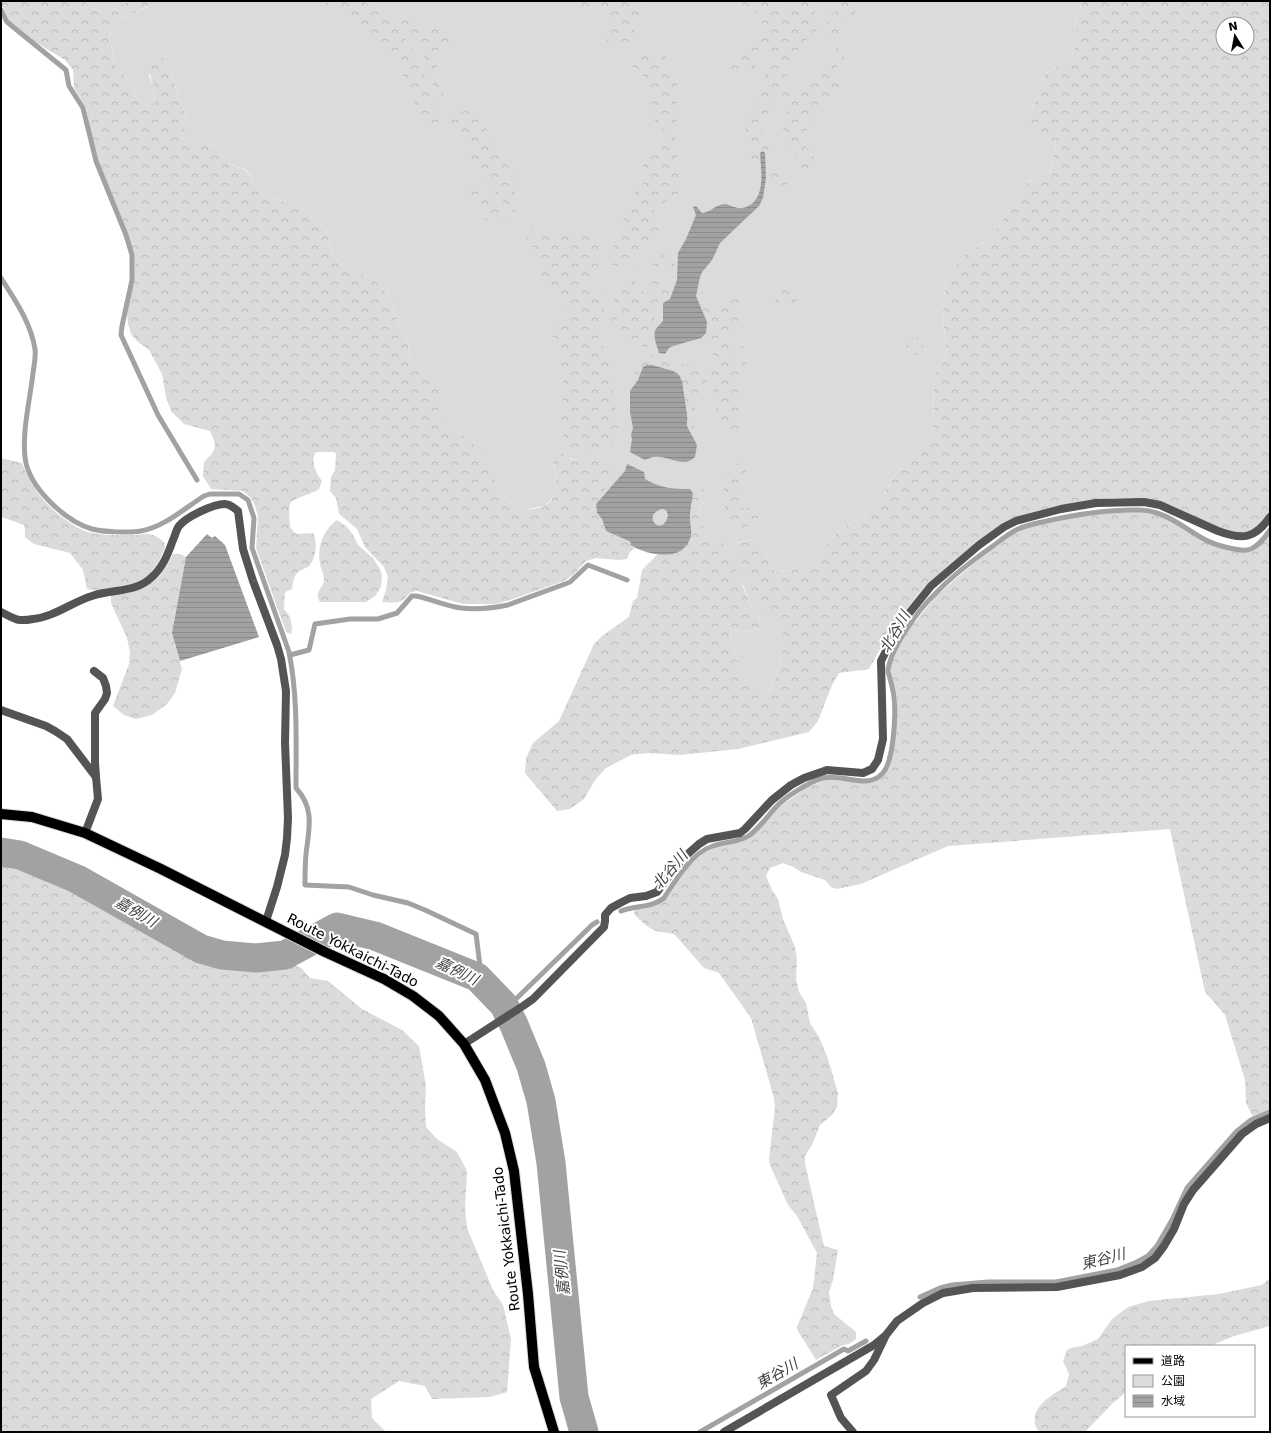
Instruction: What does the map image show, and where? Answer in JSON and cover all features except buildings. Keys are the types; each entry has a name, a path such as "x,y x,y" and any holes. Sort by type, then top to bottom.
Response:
{"main road":[{"name":"Route Yokkaichi-Tado","path":"1,814 32,817 84,833 161,869 325,952 384,979 413,996 439,1016 464,1044 485,1080 505,1132 514,1171 528,1294 534,1367 554,1432"}],"street":[{"path":"464,1044 523,1006 532,998 604,927 605,915 611,908 630,898 646,896 657,892 682,860 699,844 707,839 740,833 772,800 791,785 804,778 827,770 863,773 872,769 878,760 883,739 881,660 892,639 902,622 931,586 978,545 1004,527 1016,521 1062,509 1096,503 1112,502 1144,502 1160,505 1228,535 1248,536 1256,533 1264,526 1270,517"},
{"path":"1,612 18,620 44,617 93,595 141,586 152,578 164,564 179,526 202,509 225,504 232,506 238,511 243,549 253,581 277,645 281,659 286,691 285,743 288,818 287,838 285,855 277,887 266,921"},
{"path":"84,833 98,799 95,762 95,713 105,699 106,693 106,686 103,678 94,671"},
{"path":"1,710 46,726 67,739 96,777"},
{"path":"724,1432 874,1345 886,1335 897,1321 923,1303 943,1294 973,1288 1057,1287 1120,1275 1142,1267 1155,1258 1164,1246 1174,1229 1184,1204 1193,1190 1242,1134 1256,1124 1270,1118"},
{"path":"853,1432 841,1418 831,1395 866,1371 874,1360 886,1335"}],"green space":[{"path":"1,1 85,1 89,7 104,14 129,1 149,1 150,5 119,19 112,27 109,39 114,64 130,82 137,100 148,106 155,102 148,66 153,53 158,52 170,68 177,93 187,118 182,139 216,146 231,165 244,169 252,177 254,185 273,198 302,208 327,231 333,257 351,269 375,280 392,299 396,317 408,344 410,361 426,367 437,383 442,404 442,425 465,436 481,452 493,478 507,501 523,510 542,507 550,501 554,496 556,481 554,451 559,452 571,459 609,460 613,468 603,495 596,504 597,513 602,519 606,531 631,542 630,545 635,548 630,552 627,559 619,560 596,558 586,561 573,575 564,581 496,604 463,604 417,591 410,593 399,602 382,602 388,577 384,567 365,547 357,529 339,514 336,498 330,491 331,477 335,470 336,454 334,452 316,452 314,456 314,463 316,471 322,481 319,489 295,500 289,506 290,527 296,534 313,533 315,536 316,545 315,555 311,563 309,566 296,574 292,589 285,592 284,609 290,617 292,627 291,634 286,632 256,548 258,516 251,498 243,491 211,489 203,476 204,462 213,451 215,445 210,431 184,424 171,411 166,397 162,374 149,350 138,342 131,334 127,313 135,264 131,244 92,145 87,110 74,88 73,70 65,60 32,40 10,23"},
{"path":"85,1 129,1 104,14 89,7"},
{"path":"149,1 1083,1 1075,23 1078,36 1071,57 1046,73 1040,84 1030,117 1041,137 1056,142 1051,170 1041,178 1028,181 1022,187 992,237 967,253 952,270 945,286 943,312 947,353 934,376 933,428 923,446 915,457 906,460 896,473 884,494 865,514 835,535 824,547 818,558 796,569 776,572 769,564 765,550 755,540 734,543 771,620 781,624 783,629 783,649 775,679 767,694 751,695 738,665 737,655 730,642 732,630 750,632 762,627 759,618 752,609 744,587 720,544 711,539 705,531 698,510 705,500 693,488 690,519 691,534 658,554 648,553 635,548 596,504 603,495 606,487 603,459 581,460 568,458 557,451 554,457 556,485 554,496 545,506 523,510 507,501 465,436 442,425 442,404 426,367 410,361 408,344 396,317 392,299 375,280 351,269 333,257 327,231 302,208 273,198 254,185 252,177 245,169 231,165 216,146 181,139 187,118 177,93 170,68 158,52 149,75 153,86 155,102 148,106 137,100 130,82 114,64 109,39 112,27 119,19 149,6"},
{"path":"322,1 363,1 388,20 410,45 421,65 439,125 425,127 416,109 411,93 403,84 403,64 395,58 381,52 365,31"},
{"path":"572,1 635,1 647,9 648,15 634,32 635,37 627,45 608,43 605,33 610,21 607,13 593,6 577,10 573,9"},
{"path":"741,1 781,1 786,15 798,4 799,1 818,1 817,8 813,14 817,30 807,37 806,48 803,54 789,68 787,79 789,87 802,88 809,84 816,76 832,67 836,49 845,42 845,56 837,67 841,83 825,106 817,110 803,136 806,147 813,155 818,165 812,173 804,172 798,158 788,148 783,130 788,107 787,100 766,81 764,70 771,57 761,52 753,71 745,72 738,78 731,67 732,59 737,53 746,48 763,29 763,23 759,15 741,3"},
{"path":"1083,1 1270,1 1270,512 1264,521 1255,530 1240,533 1222,530 1132,499 1112,498 1041,510 1017,517 1000,525 975,543 925,586 898,620 869,669 839,673 832,685 818,721 809,732 738,749 680,755 647,753 631,755 606,768 595,780 584,799 570,809 557,811 525,773 526,758 533,743 559,721 594,644 602,636 629,617 633,601 637,598 642,570 658,554 668,555 691,534 690,519 693,488 700,486 707,493 705,500 698,510 706,533 714,541 726,544 752,609 759,618 762,627 750,632 732,630 730,642 737,655 738,665 751,694 767,694 775,679 783,649 783,629 780,624 771,620 756,599 734,543 755,540 765,550 769,564 776,572 796,569 818,558 824,547 835,535 865,514 884,494 896,473 906,460 915,457 923,446 933,428 934,376 947,353 943,312 945,286 952,270 967,253 992,237 1022,187 1028,181 1041,178 1051,170 1056,142 1041,137 1032,130 1030,117 1040,84 1046,73 1071,57 1078,36 1075,23"},
{"path":"845,2 854,6 855,13 842,22 839,33 833,34 827,32 826,25 828,15 834,14 839,6"},
{"path":"398,21 407,21 421,29 432,24 443,31 447,36 449,49 437,59 438,72 444,84 443,95 439,103 426,61 419,46"},
{"path":"660,50 666,57 662,66 663,73 669,74 676,72 678,75 676,106 677,123 659,132 654,119 649,85 645,77 632,66 636,56 651,55"},
{"path":"769,92 773,96 772,105 760,125 770,143 772,151 771,156 767,155 764,149 760,150 758,171 754,173 751,147 745,123 748,113 759,114 757,99 761,93"},
{"path":"466,111 480,116 485,122 487,131 512,174 513,188 518,204 515,211 511,212 473,165 470,151 465,142 452,134 448,125 452,117"},
{"path":"674,134 677,143 677,161 681,180 680,188 673,198 657,205 654,210 659,218 661,227 645,245 638,260 630,266 614,266 608,258 614,245 631,228 631,226 624,222 623,218 633,201 635,192 642,186 646,179 642,163 657,143"},
{"path":"783,171 787,174 788,180 785,198 781,200 778,188 768,182 770,174 773,172"},
{"path":"474,177 507,218 498,221 485,220 470,196 468,184"},
{"path":"519,226 539,232 589,235 597,245 598,254 596,263 600,269 597,277 586,282 589,290 606,295 602,321 597,331 599,339 606,352 612,381 618,425 617,437 609,449 586,453 576,453 569,450 564,436 558,427 558,419 563,401 563,371 559,353 548,325 550,322 563,320 569,312 560,297 549,292 542,284 540,266 532,246"},
{"path":"661,254 669,258 674,257 675,262 673,269 670,272 664,272 653,264"},
{"path":"634,275 636,282 642,291 649,294 653,294 654,291 652,281 661,278 662,282 670,288 668,297 654,303 653,312 655,317 651,332 652,339 650,346 645,348 620,332 623,312 611,325 610,317 613,303"},
{"path":"788,284 795,288 797,296 796,305 785,307 777,304 773,294"},
{"path":"700,286 702,288 703,299 706,306 716,306 730,297 739,300 741,320 728,334 731,340 741,342 745,351 714,358 709,339 710,325 700,302 698,292"},
{"path":"914,337 919,338 924,343 922,350 918,355 910,354 906,345"},
{"path":"646,353 686,365 705,367 708,393 697,402 695,406 694,429 688,429 687,426 677,373 652,365 643,367 638,380 634,379 634,372 637,364"},
{"path":"744,357 746,364 735,378 739,394 739,420 742,433 735,435 718,423 711,367 712,363"},
{"path":"1,458 22,463 35,489 53,510 80,529 97,534 150,534 159,538 164,542 165,548 158,563 148,576 138,583 101,591 87,589 83,570 70,553 34,544 25,537 24,525 1,517"},
{"path":"741,461 747,467 739,504 741,508 750,508 755,505 760,507 761,517 753,520 746,528 738,527 732,524 725,510 723,492 727,475 736,464"},
{"path":"1140,512 1158,515 1181,526 1202,541 1221,548 1241,552 1251,552 1260,546 1270,533 1270,1110 1253,1117 1246,1103 1245,1080 1225,1015 1205,992 1170,829 948,846 861,884 837,889 831,887 825,880 801,872 783,863 770,868 766,876 778,899 783,919 795,947 797,960 796,979 799,992 806,1003 810,1023 819,1037 828,1059 838,1093 837,1107 832,1115 820,1125 812,1145 805,1156 805,1164 824,1246 838,1250 833,1280 829,1292 831,1306 834,1314 856,1332 856,1339 816,1360 797,1327 813,1288 817,1253 797,1216 788,1205 770,1165 769,1159 775,1107 774,1098 751,1018 719,973 704,968 675,935 656,931 646,925 634,914 635,910 660,903 667,898 689,866 703,854 719,846 740,842 750,838 778,808 806,788 828,779 864,783 883,776 888,769 895,743 897,698 891,672 891,665 898,649 909,630 935,597 980,558 1008,537 1025,528 1083,516 1108,513"},
{"path":"337,520 347,527 358,545 373,558 380,569 382,575 381,587 375,596 366,602 320,602 318,598 318,593 324,582 324,575 319,558 320,545 328,529"},
{"path":"173,554 180,554 186,557 172,633 182,669 175,693 167,704 152,715 136,719 124,715 113,706 129,664 130,652 127,638 111,603 111,595 148,585 161,574"},
{"path":"1,861 40,871 64,882 207,960 228,966 284,961 301,968 310,978 328,981 362,1009 402,1030 419,1046 426,1086 426,1127 437,1139 457,1152 467,1171 465,1208 467,1228 493,1290 503,1305 511,1339 507,1392 490,1397 432,1399 425,1386 399,1381 371,1399 372,1418 386,1432 1,1432"},
{"path":"1270,1278 1270,1326 1234,1336 1212,1345 1125,1345 1125,1393 1085,1432 1039,1432 1036,1427 1035,1417 1040,1405 1050,1396 1066,1386 1069,1374 1063,1361 1067,1350 1082,1346 1098,1339 1112,1319 1128,1307 1149,1301 1219,1294 1262,1285"}],"water":[{"path":"763,151 765,153 766,178 763,198 759,206 720,243 712,260 702,272 700,277 696,296 707,322 706,333 701,338 669,348 665,354 659,353 654,334 663,321 663,303 670,299 677,280 678,253 686,239 696,215 693,207 696,206 702,213 705,213 722,204 740,208 751,205 759,193 761,185 760,153"},
{"path":"646,365 652,365 673,371 679,375 682,381 687,414 687,426 697,445 695,457 691,460 681,462 652,457 645,460 630,452 633,428 630,412 630,391 638,380 643,367"},
{"path":"627,464 644,472 645,479 650,482 672,488 690,489 693,493 690,515 691,536 687,545 681,551 665,555 646,552 630,545 631,542 606,531 602,519 597,513 596,504 625,471","holes":["662,509 666,510 668,515 665,522 662,525 655,523 653,516 656,512"]},
{"path":"207,534 212,538 215,536 225,545 259,637 180,661 172,633 186,557"}],"waterway":[{"path":"1,10 7,22 66,70 69,86 83,108 96,161 126,235 132,255 132,280 121,335 158,415 197,480"},
{"path":"1,278 17,303 26,321 35,349 35,361 24,447 25,457 33,480 40,491 60,511 81,525 92,529 130,532 141,531 158,526 204,496 210,494 239,494 248,500 254,518 252,548 289,652 292,669 296,720 296,788 306,804 309,819 305,885 349,887 373,895 408,903 476,934 480,966 477,977"},
{"name":"北谷川","path":"621,911 649,905 664,898 679,875 697,855 713,846 746,838 779,804 804,786 823,778 830,777 869,781 876,779 882,774 886,768 892,749 895,715 894,697 888,671 894,652 906,630 928,601 970,563 1011,532 1028,525 1070,516 1094,512 1128,510 1140,510 1157,513 1165,516 1210,542 1238,550 1251,549 1262,541 1270,530"},
{"path":"290,655 309,650 315,624 350,619 378,619 397,613 412,596 422,597 450,606 467,609 479,609 508,605 570,582 588,565 627,580"},
{"name":"嘉例川","path":"1,852 20,855 77,879 201,949 222,955 256,958 285,955 337,927 375,936 477,977 504,1005 531,1066 541,1101 551,1163 574,1397 584,1432"},
{"name":"北谷川","path":"504,1005 517,998 592,925 597,922"},
{"name":"東谷川","path":"920,1297 940,1288 952,1285 988,1282 1056,1282 1117,1270 1137,1262 1148,1256 1157,1246 1172,1220 1187,1188 1237,1131 1251,1120 1270,1112"},
{"name":"東谷川","path":"700,1432 844,1349 848,1351 866,1341"}]}
